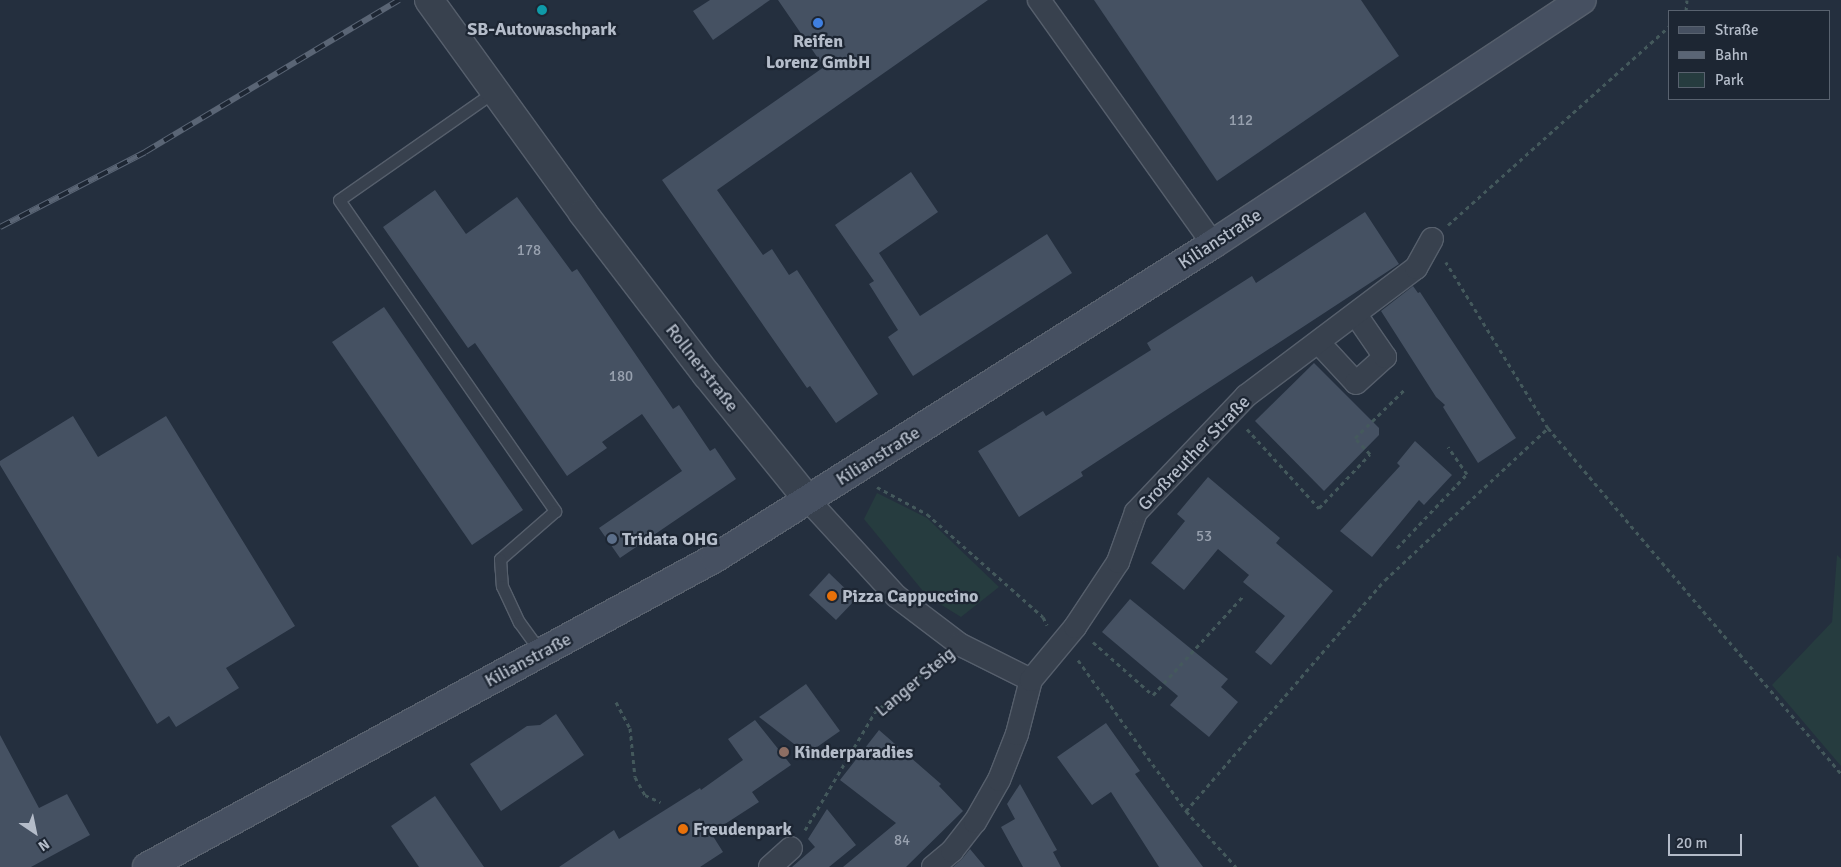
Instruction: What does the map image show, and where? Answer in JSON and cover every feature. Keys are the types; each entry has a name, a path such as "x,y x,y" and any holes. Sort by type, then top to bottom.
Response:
{"main road":[{"name":"Kilianstraße","path":"147,867 541,652 672,583 809,501 1213,244 1582,0"}],"street":[{"name":"Rollnerstraße","path":"429,0 707,375 809,501 896,596 959,644 1031,680"},
{"path":"1039,0 1213,244"},
{"name":"Großreuther Straße","path":"933,867 952,851 975,822 999,780 1017,734 1031,680 1064,641 1118,562 1136,512 1246,396 1319,344 1416,268 1432,239"},
{"path":"1319,344 1356,383 1385,357 1356,315"},
{"path":"770,867 791,848"}],"lane":[{"path":"495,91 339,200 555,511 500,559 502,586 519,622 541,652"}],"path":[{"path":"1668,28 1432,239 1548,428 1841,774"},
{"path":"1231,412 1319,508 1370,454 1355,438 1406,388"},
{"path":"1186,811 1385,580 1548,428"},
{"path":"1397,548 1467,474 1448,447"},
{"path":"860,468 877,487 927,514 1043,617 1064,641 1186,811 1236,867"},
{"path":"1064,641 1088,637 1153,695 1244,595"},
{"name":"Langer Steig","path":"791,848 804,833 875,712 959,644"},
{"path":"616,702 630,728 635,777 645,795 660,802"}],"green space":[{"path":"877,493 927,518 999,587 961,617 927,596 864,519"},
{"path":"1837,555 1841,559 1841,766 1772,685 1832,622"}],"building":[{"name":"Reifen Lorenz GmbH","path":"710,0 770,0 713,40 693,11"},
{"path":"778,0 988,0 717,190 763,255 772,249 789,275 797,270 878,394 836,423 810,386 807,388 662,180 824,67"},
{"path":"1094,0 1361,0 1399,56 1217,181"},
{"path":"911,172 938,212 879,253 920,316 1047,234 1072,273 913,376 888,337 898,330 869,284 874,281 835,225"},
{"path":"435,190 466,234 517,197 572,272 577,269 673,409 679,405 710,451 715,448 736,479 620,558 599,528 682,471 642,414 602,442 607,448 567,476 475,343 468,348 383,227"},
{"path":"1365,212 1399,264 1081,472 1083,476 1019,517 978,451 1043,411 1046,416 1151,350 1147,343 1172,327 1252,276 1256,283"},
{"path":"1413,286 1418,293 1420,292 1516,438 1478,463 1443,407 1445,405 1436,397 1381,311"},
{"path":"384,307 523,510 472,545 332,342"},
{"path":"1314,363 1379,428 1379,435 1324,491 1255,421"},
{"path":"73,416 98,457 166,416 295,626 226,668 239,688 176,727 169,716 157,724 0,465 0,461"},
{"path":"1415,441 1452,475 1424,505 1419,500 1372,557 1340,531 1400,466 1397,463"},
{"path":"1208,477 1280,538 1276,543 1333,591 1271,665 1255,652 1285,616 1243,582 1249,575 1218,549 1184,590 1151,563 1185,521 1177,514"},
{"path":"829,573 856,599 836,620 809,595"},
{"path":"1130,599 1228,679 1221,687 1238,702 1209,737 1170,705 1178,696 1102,632"},
{"path":"806,684 840,731 807,754 759,717"},
{"path":"556,714 584,755 501,811 470,764 527,726 540,725"},
{"path":"755,720 791,765 752,792 759,802 711,833 723,852 700,867 559,867 614,830 619,839 700,788 701,790 743,760 728,739"},
{"path":"1106,723 1140,771 1135,774 1203,867 1159,867 1111,792 1092,805 1057,757"},
{"path":"879,730 941,784 939,786 963,811 906,867 843,867 896,823 840,780"},
{"path":"0,735 39,808 67,794 90,835 31,867 0,867"},
{"path":"1020,784 1057,850 1053,852 1061,867 1023,867 1001,827 1015,819 1007,804"},
{"path":"435,796 484,867 419,867 391,826"},
{"path":"827,809 856,845 829,867 792,867 815,847 808,839"},
{"path":"970,849 985,867 953,867 962,859"}],"railway":[{"path":"0,227 145,152 399,0"}],"place":[{"name":"SB-Autowaschpark","path":"542,10"},
{"name":"Reifen Lorenz GmbH","path":"818,23"},
{"name":"Tridata OHG","path":"612,539"},
{"name":"Pizza Cappuccino","path":"832,596"},
{"name":"Kinderparadies","path":"784,752"},
{"name":"Freudenpark","path":"683,829"}]}
